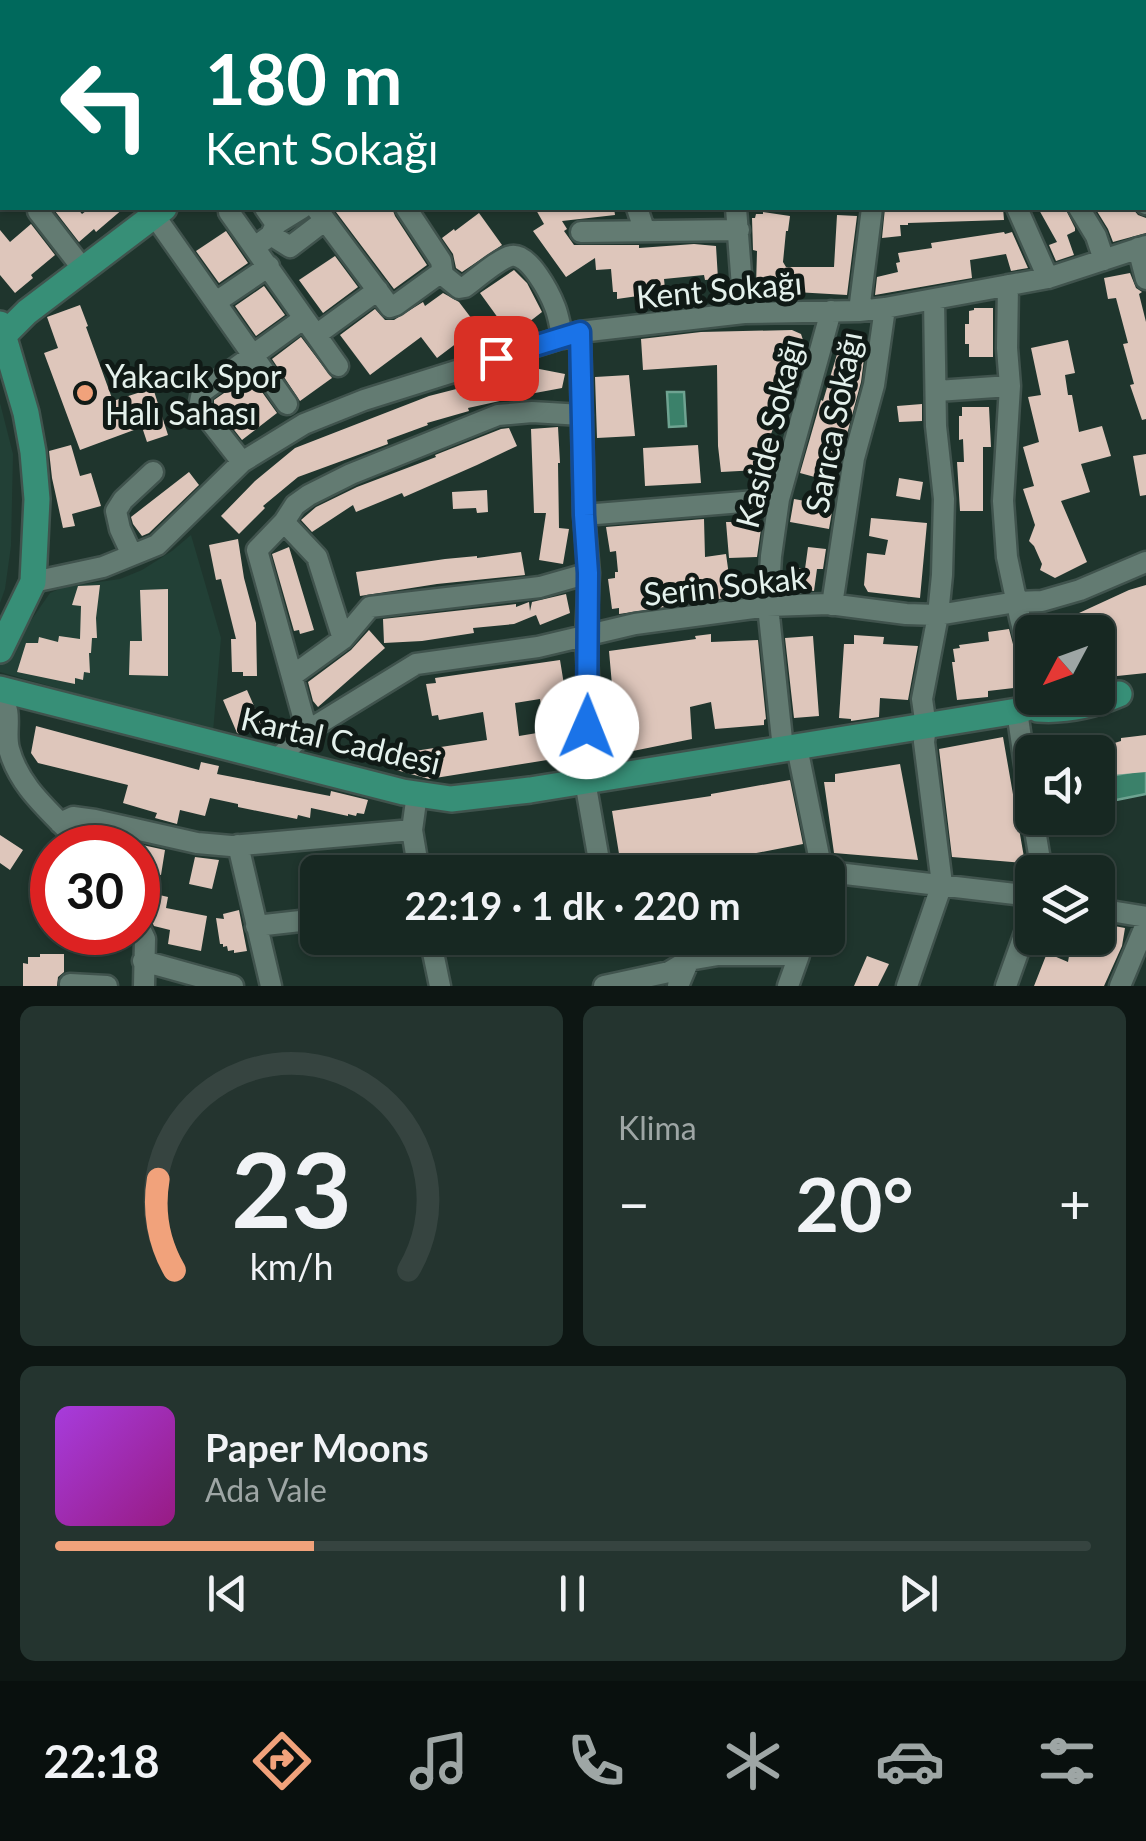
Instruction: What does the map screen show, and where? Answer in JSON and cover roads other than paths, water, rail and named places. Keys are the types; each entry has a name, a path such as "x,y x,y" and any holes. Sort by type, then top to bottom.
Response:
{"main road":[{"path":"0,650 33,582 36,500 26,413 1,333 159,211"},
{"name":"Kartal Caddesi","path":"0,689 402,792 451,798 926,727 1015,708"},
{"name":"Kartal Caddesi","path":"1115,692 1146,690"}],"street":[{"path":"39,210 83,269"},
{"path":"267,228 298,210"},
{"path":"407,210 441,262 442,275"},
{"path":"638,210 644,229"},
{"path":"736,210 744,313"},
{"path":"859,311 872,210"},
{"path":"1018,210 1048,278"},
{"path":"1080,210 1096,236 1104,260"},
{"path":"159,211 287,404"},
{"path":"228,212 267,228 290,247 320,214 390,307 436,276 442,275 459,288 466,287 510,256 518,256 530,265 546,288 571,335 582,415 589,694 585,781 598,855"},
{"path":"267,228 268,266 338,366"},
{"path":"581,232 739,230"},
{"path":"1142,247 1146,280"},
{"name":"Kent Sokağı","path":"33,582 103,567 158,544 242,462 304,424 364,400 571,335 744,313 885,308 1048,278 1142,247"},
{"path":"216,302 268,266"},
{"path":"1008,285 1010,386 1003,500 1007,556 1019,615"},
{"path":"242,462 198,406 202,392 252,356 378,290"},
{"path":"907,986 942,884 922,699 942,575 944,500 936,426 934,299"},
{"name":"Sarıca Sokağı","path":"832,605 854,458 874,385 885,308"},
{"name":"Kaside Sokağı","path":"819,855 790,748 768,606 778,499 831,310"},
{"path":"936,391 1010,386"},
{"path":"307,730 257,550 295,506 351,474 498,414 582,415"},
{"path":"132,555 120,529 117,508 154,472"},
{"path":"584,515 778,499"},
{"path":"284,522 317,556 343,639"},
{"name":"Serin Sokak","path":"276,760 307,730 416,664 538,646 634,624 768,606 832,605 938,614 1042,602 1146,562"},
{"path":"292,676 343,639 370,607 540,587 588,573"},
{"path":"0,697 8,711 8,744 16,769 38,801 60,823 73,817 197,843 238,845 412,830"},
{"path":"416,855 412,830 417,794"},
{"path":"238,845 271,986"},
{"path":"845,874 1015,895"},
{"path":"1115,913 1146,920 1120,986"},
{"path":"256,926 300,920"},
{"path":"144,955 144,986"},
{"path":"434,955 440,986"},
{"path":"678,986 692,955"},
{"path":"604,986 670,972 689,960 718,955"},
{"path":"788,986 800,955"},
{"path":"1006,986 1017,955"},
{"path":"144,961 233,986"},
{"path":"70,984 107,986"}],"place":[{"name":"Yakacık Spor Halı Sahası","path":"85,393"}]}
